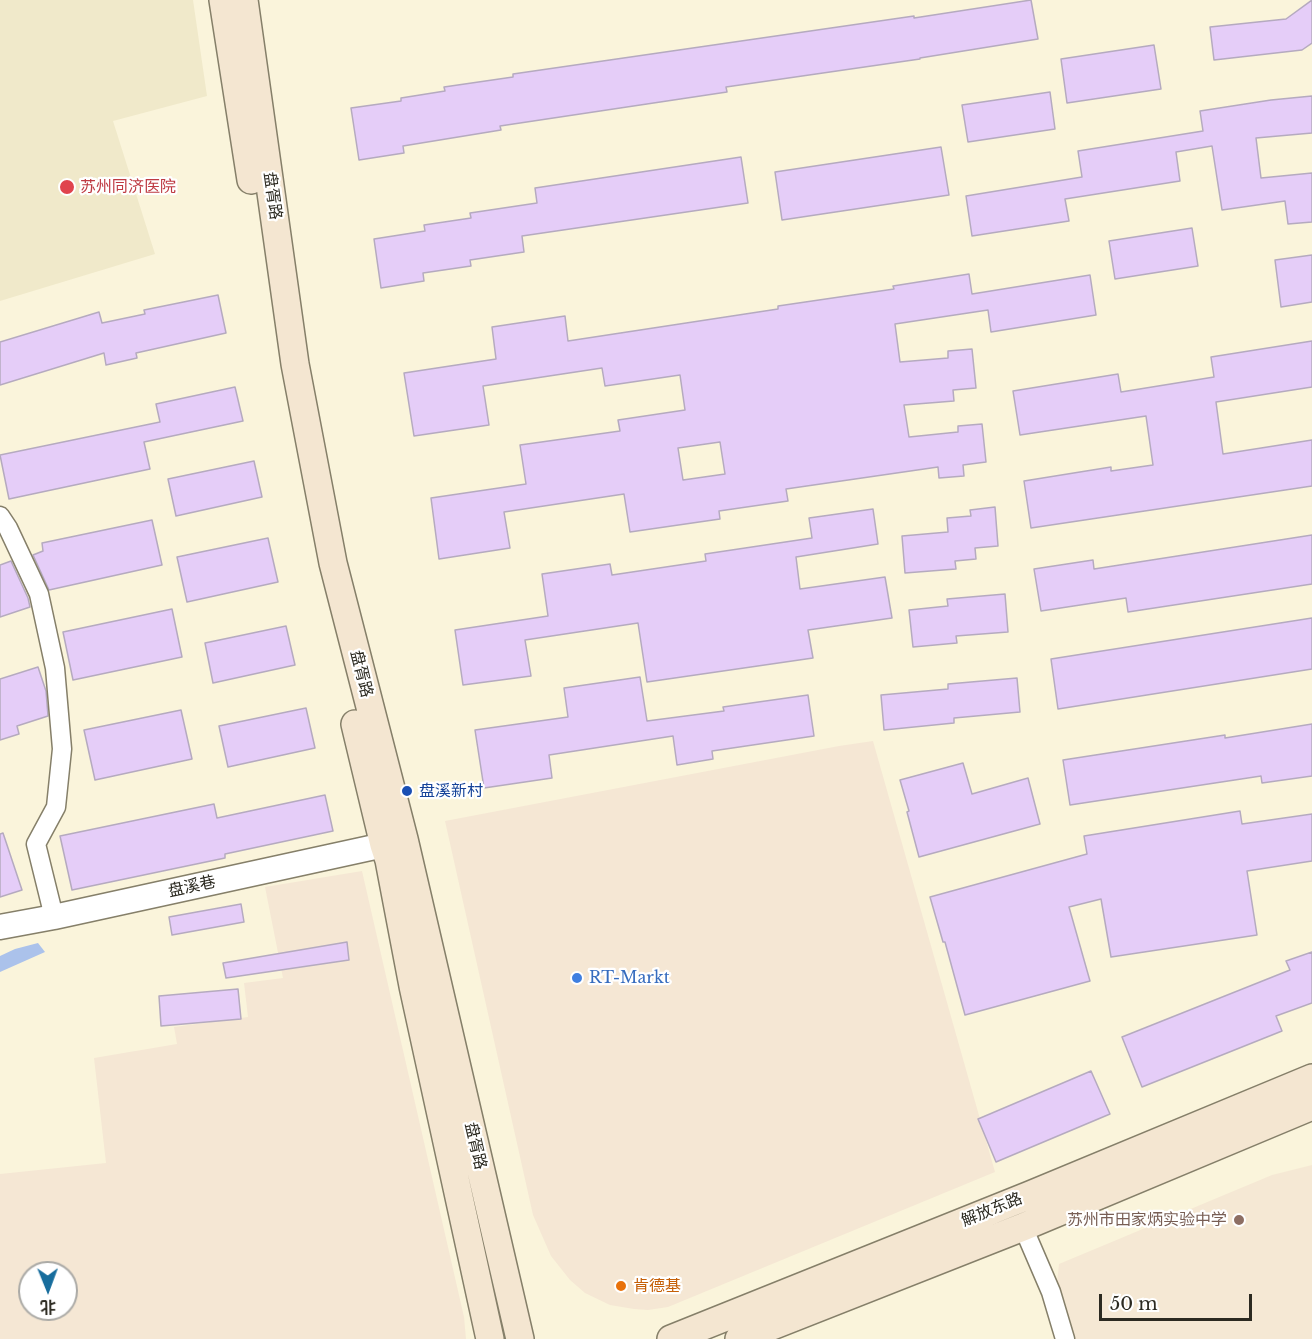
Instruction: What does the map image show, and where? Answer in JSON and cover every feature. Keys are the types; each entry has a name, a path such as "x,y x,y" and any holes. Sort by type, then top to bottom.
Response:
{"main road":[{"name":"盘胥路","path":"223,0 279,365 318,561 389,860 413,986 490,1339"},
{"name":"盘胥路","path":"244,0 295,364 333,563 404,839 520,1339"},
{"name":"解放东路","path":"671,1339 1030,1195 1312,1078"},
{"name":"解放东路","path":"739,1339 1023,1227 1312,1106"}],"street":[{"path":"0,516 39,594 56,668 62,749 56,807 36,844 54,917"},
{"name":"盘溪巷","path":"0,927 384,845"},
{"path":"1023,1227 1051,1292 1065,1339"}],"shaded area":[{"name":"苏州同济医院","path":"0,0 193,0 207,96 113,121 155,254 0,301"},
{"path":"873,741 995,1172 668,1307 648,1310 610,1305 585,1293 570,1280 551,1256 533,1215 445,821"},
{"path":"362,871 464,1317 466,1339 0,1339 0,1174 106,1163 94,1058 177,1044 174,1027 248,1017 244,983 283,978 265,887"},
{"name":"苏州市田家炳实验中学","path":"1312,1165 1312,1339 1075,1339 1057,1283 1059,1264 1272,1175"}],"water":[{"path":"38,943 45,952 0,972 0,956"}],"building":[{"path":"1031,0 1038,39 920,59 726,87 727,92 500,126 501,130 403,146 404,153 359,160 351,108 401,101 401,98 445,91 444,87 513,77 513,74"},
{"path":"1312,0 1312,43 1302,50 1214,60 1210,27 1286,19"},
{"path":"1154,45 1161,89 1067,103 1061,59"},
{"path":"1050,92 1055,129 968,142 962,105"},
{"path":"1312,96 1312,133 1256,138 1261,178 1312,173 1312,222 1288,224 1285,201 1222,210 1212,146 1176,152 1180,181 1065,199 1069,221 972,236 966,196 1082,177 1078,151 1203,131 1200,111"},
{"path":"941,147 949,195 782,220 775,172"},
{"path":"741,157 748,203 522,236 524,252 470,260 471,266 423,273 424,281 381,288 374,239 425,231 424,225 471,218 470,213 537,203 535,188"},
{"path":"1192,228 1198,266 1115,279 1109,241"},
{"path":"1312,255 1312,302 1281,307 1275,260"},
{"path":"969,274 972,294 1090,275 1096,315 991,332 988,310 895,324 900,362 948,358 948,351 972,349 976,388 953,390 954,401 904,405 909,437 958,432 958,426 982,424 986,462 963,465 964,476 939,478 938,467 786,489 788,501 719,511 720,519 630,532 624,494 504,512 510,548 439,559 431,498 526,484 520,445 620,431 618,420 685,410 680,375 605,386 602,368 483,386 489,425 414,436 404,373 496,359 492,327 565,316 568,341 778,309 778,306 894,289 893,286","holes":["720,442 725,474 683,480 678,448"]},
{"path":"218,295 226,333 136,353 137,358 106,365 104,353 0,385 0,342 99,312 102,323 145,314 144,310"},
{"path":"1312,341 1312,387 1216,402 1223,454 1312,440 1312,486 1031,528 1024,481 1111,467 1111,471 1153,465 1146,416 1020,435 1013,391 1118,374 1121,392 1214,377 1211,357"},
{"path":"235,387 243,421 144,442 150,469 9,499 0,455 160,422 156,404"},
{"path":"254,461 262,497 176,516 168,479"},
{"path":"995,507 998,546 975,548 976,559 955,561 956,569 905,573 902,536 948,532 947,518 971,516 970,510"},
{"path":"873,509 878,544 796,557 800,589 885,577 892,618 808,630 813,658 647,682 638,623 525,640 531,676 463,685 455,630 548,616 542,574 610,564 612,575 706,561 705,554 812,538 809,518"},
{"path":"152,520 162,565 49,590 33,555 43,551 42,543"},
{"path":"1312,535 1312,584 1128,612 1126,598 1041,611 1034,569 1093,560 1094,569"},
{"path":"268,538 278,582 187,602 177,557"},
{"path":"11,561 30,607 0,617 0,565"},
{"path":"1005,594 1008,632 956,636 957,643 913,647 909,610 948,606 947,599"},
{"path":"172,609 182,657 73,680 63,632"},
{"path":"1312,618 1312,669 1058,709 1051,659"},
{"path":"286,626 295,665 213,683 205,643"},
{"path":"38,667 46,691 48,716 17,726 19,734 0,740 0,679"},
{"path":"640,677 647,721 724,711 723,707 808,695 814,736 712,751 713,759 677,765 673,736 549,755 552,778 484,788 475,730 568,717 564,688"},
{"path":"1017,678 1020,712 954,718 954,723 884,730 881,695 948,689 948,684"},
{"path":"306,708 315,748 228,767 219,726"},
{"path":"181,710 192,759 95,780 84,730"},
{"path":"1312,724 1312,776 1262,783 1261,776 1070,805 1063,760"},
{"path":"963,763 972,794 1028,778 1040,824 919,857 900,780"},
{"path":"325,795 333,831 225,854 225,858 72,890 60,836 214,804 217,818"},
{"path":"1240,811 1242,824 1312,814 1312,861 1247,871 1257,935 1111,957 1101,899 1069,907 1090,981 965,1015 930,897 1087,854 1084,836"},
{"path":"3,833 22,890 0,897 0,834"},
{"path":"241,904 244,922 172,935 169,917"},
{"path":"347,942 349,960 226,978 223,963"},
{"path":"1312,952 1312,1003 1276,1016 1282,1031 1142,1087 1122,1037 1290,970 1286,961"},
{"path":"238,989 241,1019 161,1026 159,996"},
{"path":"1091,1071 1110,1114 996,1162 978,1119"}],"place":[{"name":"苏州同济医院","path":"67,187"},
{"name":"盘溪新村","path":"407,791"},
{"name":"RT-Markt","path":"577,978"},
{"name":"苏州市田家炳实验中学","path":"1239,1220"},
{"name":"肯德基","path":"621,1286"}]}
